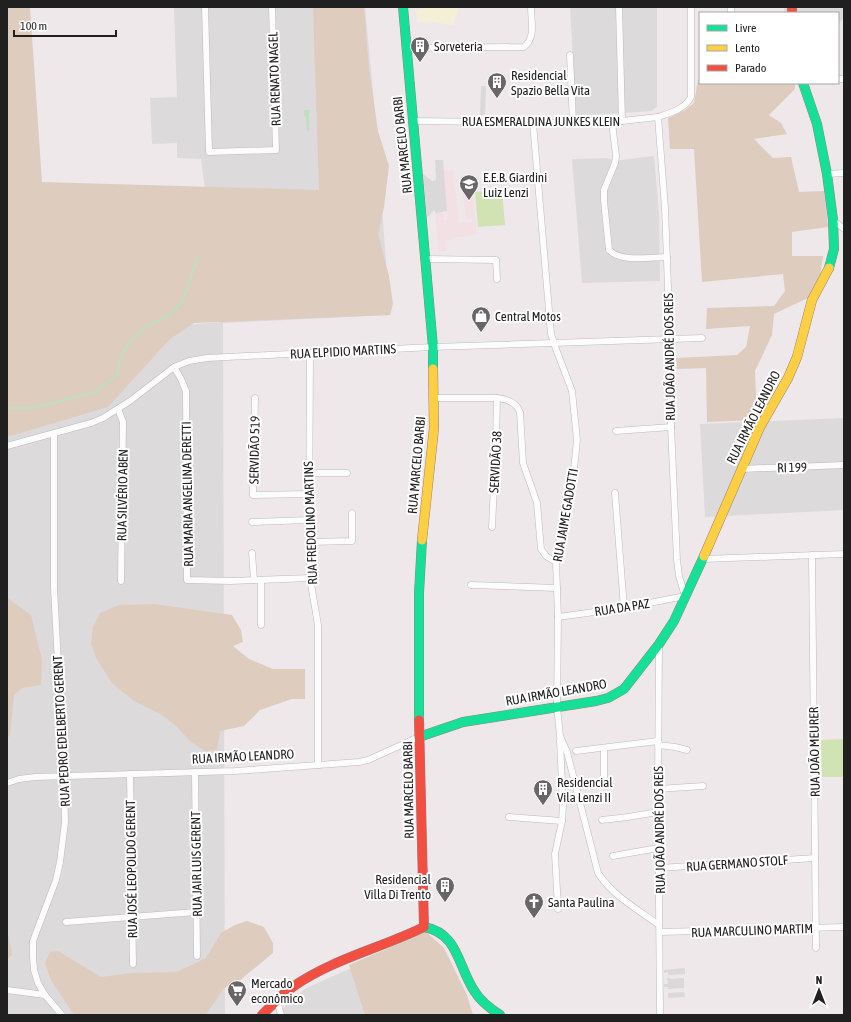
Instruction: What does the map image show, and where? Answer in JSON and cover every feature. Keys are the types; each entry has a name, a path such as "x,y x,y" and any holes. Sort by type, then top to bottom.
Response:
{"street":[{"name":"RUA RENATO NAGEL","path":"205,7 209,152 276,150 272,7"},
{"name":"RUA MARCELO BARBI","path":"403,7 433,347 434,428 421,551 419,592 419,737 424,927"},
{"path":"406,48 524,47 530,42 532,36 531,7"},
{"path":"619,7 622,121"},
{"name":"RUA ESMERALDINA JUNKES KLEIN","path":"413,121 573,123 612,122 658,117 688,104 691,97 691,7"},
{"path":"570,55 573,123"},
{"name":"RUA IRMÃO LEANDRO","path":"7,783 19,779 64,776 235,771 363,761 419,737 463,722 596,701 617,694 628,685 659,644 674,621 703,559 760,427 788,378 796,357 812,300 829,269 834,249 833,220 827,174 817,124 803,84"},
{"name":"RUA JOÃO ANDRÉ DOS REIS","path":"658,117 665,208 670,340 671,427 677,560 679,576 685,596"},
{"path":"612,122 616,156 615,163 604,190 609,250 614,255 624,258 667,257"},
{"name":"RUA JAIME GADOTTI","path":"532,123 551,334 572,392 577,440 576,459 566,497 556,562 558,617 556,707 560,736 568,752 598,873 605,884 618,895 660,925"},
{"path":"827,174 844,173"},
{"path":"833,220 844,229"},
{"path":"426,259 496,260 497,279"},
{"name":"RUA ELPIDIO MARTINS","path":"7,446 54,434 103,418 118,410 174,367 189,361 207,358 433,347 702,338"},
{"name":"RUA FREDOLINO MARTINS","path":"310,353 308,520 310,578 318,625 318,765"},
{"name":"RUA MARIA ANGELINA DERETTI","path":"174,367 186,391 187,580 254,580"},
{"name":"SERVIDÃO 519","path":"255,398 253,495 308,494"},
{"path":"434,398 497,398 505,399 514,403 518,407 520,412 523,463 538,503 541,549 546,556 556,562"},
{"name":"SERVIDÃO 38","path":"492,527 497,398"},
{"name":"RUA SILVÉRIO ABEN","path":"118,410 123,422 121,581"},
{"path":"616,431 671,427"},
{"name":"RUA PEDRO EDELBERTO GERENT","path":"54,434 54,588 66,822 56,880 33,941 34,970 38,984 62,1015"},
{"name":"RI 199","path":"741,469 844,465"},
{"path":"308,473 347,473"},
{"path":"615,493 624,608"},
{"path":"309,542 352,541 352,513"},
{"path":"252,522 308,520"},
{"path":"252,553 254,580 310,578"},
{"path":"703,559 844,554"},
{"name":"RUA JOÃO MEURER","path":"812,555 816,948"},
{"path":"261,580 261,625"},
{"path":"471,585 557,588"},
{"name":"RUA DA PAZ","path":"558,617 624,608 685,596"},
{"name":"RUA JOÃO ANDRÉ DOS REIS","path":"659,644 658,848 660,1015"},
{"path":"558,908 555,854 562,821 563,805 560,736"},
{"path":"576,751 658,743 687,750"},
{"path":"604,748 604,783"},
{"name":"RUA JAIR LUIS GERENT","path":"194,772 197,956"},
{"name":"RUA JOSÉ LEOPOLDO GERENT","path":"130,774 133,964"},
{"path":"658,789 703,786"},
{"path":"602,820 658,812"},
{"path":"510,817 562,821"},
{"path":"613,856 658,848"},
{"name":"RUA GERMANO STOLF","path":"659,868 815,858"},
{"path":"66,922 196,912"},
{"path":"262,1015 293,987 328,967 416,932 424,927 433,928 449,942 459,957 473,990 485,1005 500,1015"},
{"name":"RUA MARCULINO MARTIM","path":"660,932 844,927"},
{"path":"7,990 45,995"},
{"path":"277,1001 281,1015"}],"shaded area":[{"path":"7,7 30,7 42,182 319,190 313,7 364,7 369,69 378,131 389,166 384,207 378,234 389,276 393,304 390,315 194,323 170,339 108,407 7,437"},
{"path":"174,7 365,7 374,102 390,315 223,323 225,1015 7,1015 7,339 222,322 201,159 177,158 177,143 152,144 150,98 177,97"},
{"path":"423,7 459,7 453,25 433,22 418,22 416,12"},
{"path":"570,7 657,7 657,107 651,111 576,115"},
{"path":"784,7 844,7 844,18 839,23 839,12 784,12"},
{"path":"698,80 699,84 795,84 795,89 769,115 781,123 787,134 754,139 773,158 791,157 799,192 824,191 828,227 792,232 792,256 823,256 820,276 808,298 774,314 772,335 755,371 757,420 707,422 706,368 677,369 676,358 737,355 746,347 750,326 706,329 707,308 774,306 785,291 783,274 702,282 694,149 670,149 668,118 685,110 694,103"},
{"path":"481,86 486,86 485,115 480,115"},
{"path":"304,110 309,110 309,131 307,131"},
{"path":"654,156 659,213 660,281 582,283 572,159 605,158 621,160"},
{"path":"435,160 443,160 447,211 436,213 434,210 427,218 423,174 432,181 436,180"},
{"name":"E.E.B. Giardini Luiz Lenzi","path":"453,170 459,223 472,222 472,218 466,219 461,176 471,175 477,235 451,238 451,240 446,241 447,251 439,252 435,212 443,211 444,220 448,219 443,171"},
{"path":"502,190 505,225 478,227 475,192"},
{"path":"844,418 844,510 705,517 700,424"},
{"path":"7,598 31,615 42,660 41,685 22,688 14,695 10,735 7,738"},
{"path":"154,604 232,615 241,630 243,642 233,646 249,659 273,669 305,669 305,699 292,699 260,710 244,726 220,731 217,750 205,751 190,741 176,726 162,715 134,701 112,683 96,658 91,643 93,627 100,613 119,605"},
{"path":"844,739 844,777 822,777 821,740"},
{"path":"247,921 264,927 273,943 273,953 239,981 223,989 206,1015 74,1015 51,980 45,963 50,952 58,951 101,977 132,973 177,972 206,958 221,933 235,925"},
{"path":"7,930 12,955 7,959"},
{"path":"426,932 444,948 467,995 473,1015 365,1015 349,965"},
{"path":"354,967 368,1015 275,1015 306,988"},
{"path":"685,968 685,974 668,975 668,972 664,973 664,970"},
{"path":"667,978 684,978 684,988 668,989 668,987 664,987 664,984 668,984"},
{"path":"684,992 685,997 668,998 668,993"}],"waterway":[{"path":"7,408 34,408 98,391 117,374 120,358 130,341 149,325 169,315 182,303 198,258"}],"traffic: fast":[{"path":"403,7 433,347 433,369"},
{"path":"803,84 817,124 827,174 833,220 834,249 829,268"},
{"path":"419,720 419,593 422,540"},
{"path":"419,737 463,722 596,701 608,698 624,689 659,644 674,621 704,556"},
{"path":"424,927 436,931 444,936 451,944 469,983 477,996 486,1005 500,1015"}],"traffic: slow":[{"path":"704,556 760,427 788,378 797,357 812,300 829,268"},
{"path":"422,540 434,428 433,369"}],"traffic: jam":[{"path":"792,7 792,12"},
{"path":"419,720 424,927"},
{"path":"262,1015 285,992 325,968 424,927"}],"place":[{"name":"Sorveteria","path":"420,63"},
{"name":"Residencial Spazio Bella Vita","path":"497,99"},
{"name":"E.E.B. Giardini Luiz Lenzi","path":"469,201"},
{"name":"Central Motos","path":"481,333"},
{"name":"Residencial Vila Lenzi II","path":"543,806"},
{"name":"Residencial Villa Di Trento","path":"445,903"},
{"name":"Santa Paulina","path":"534,919"},
{"name":"Mercado econômico","path":"237,1007"}]}
